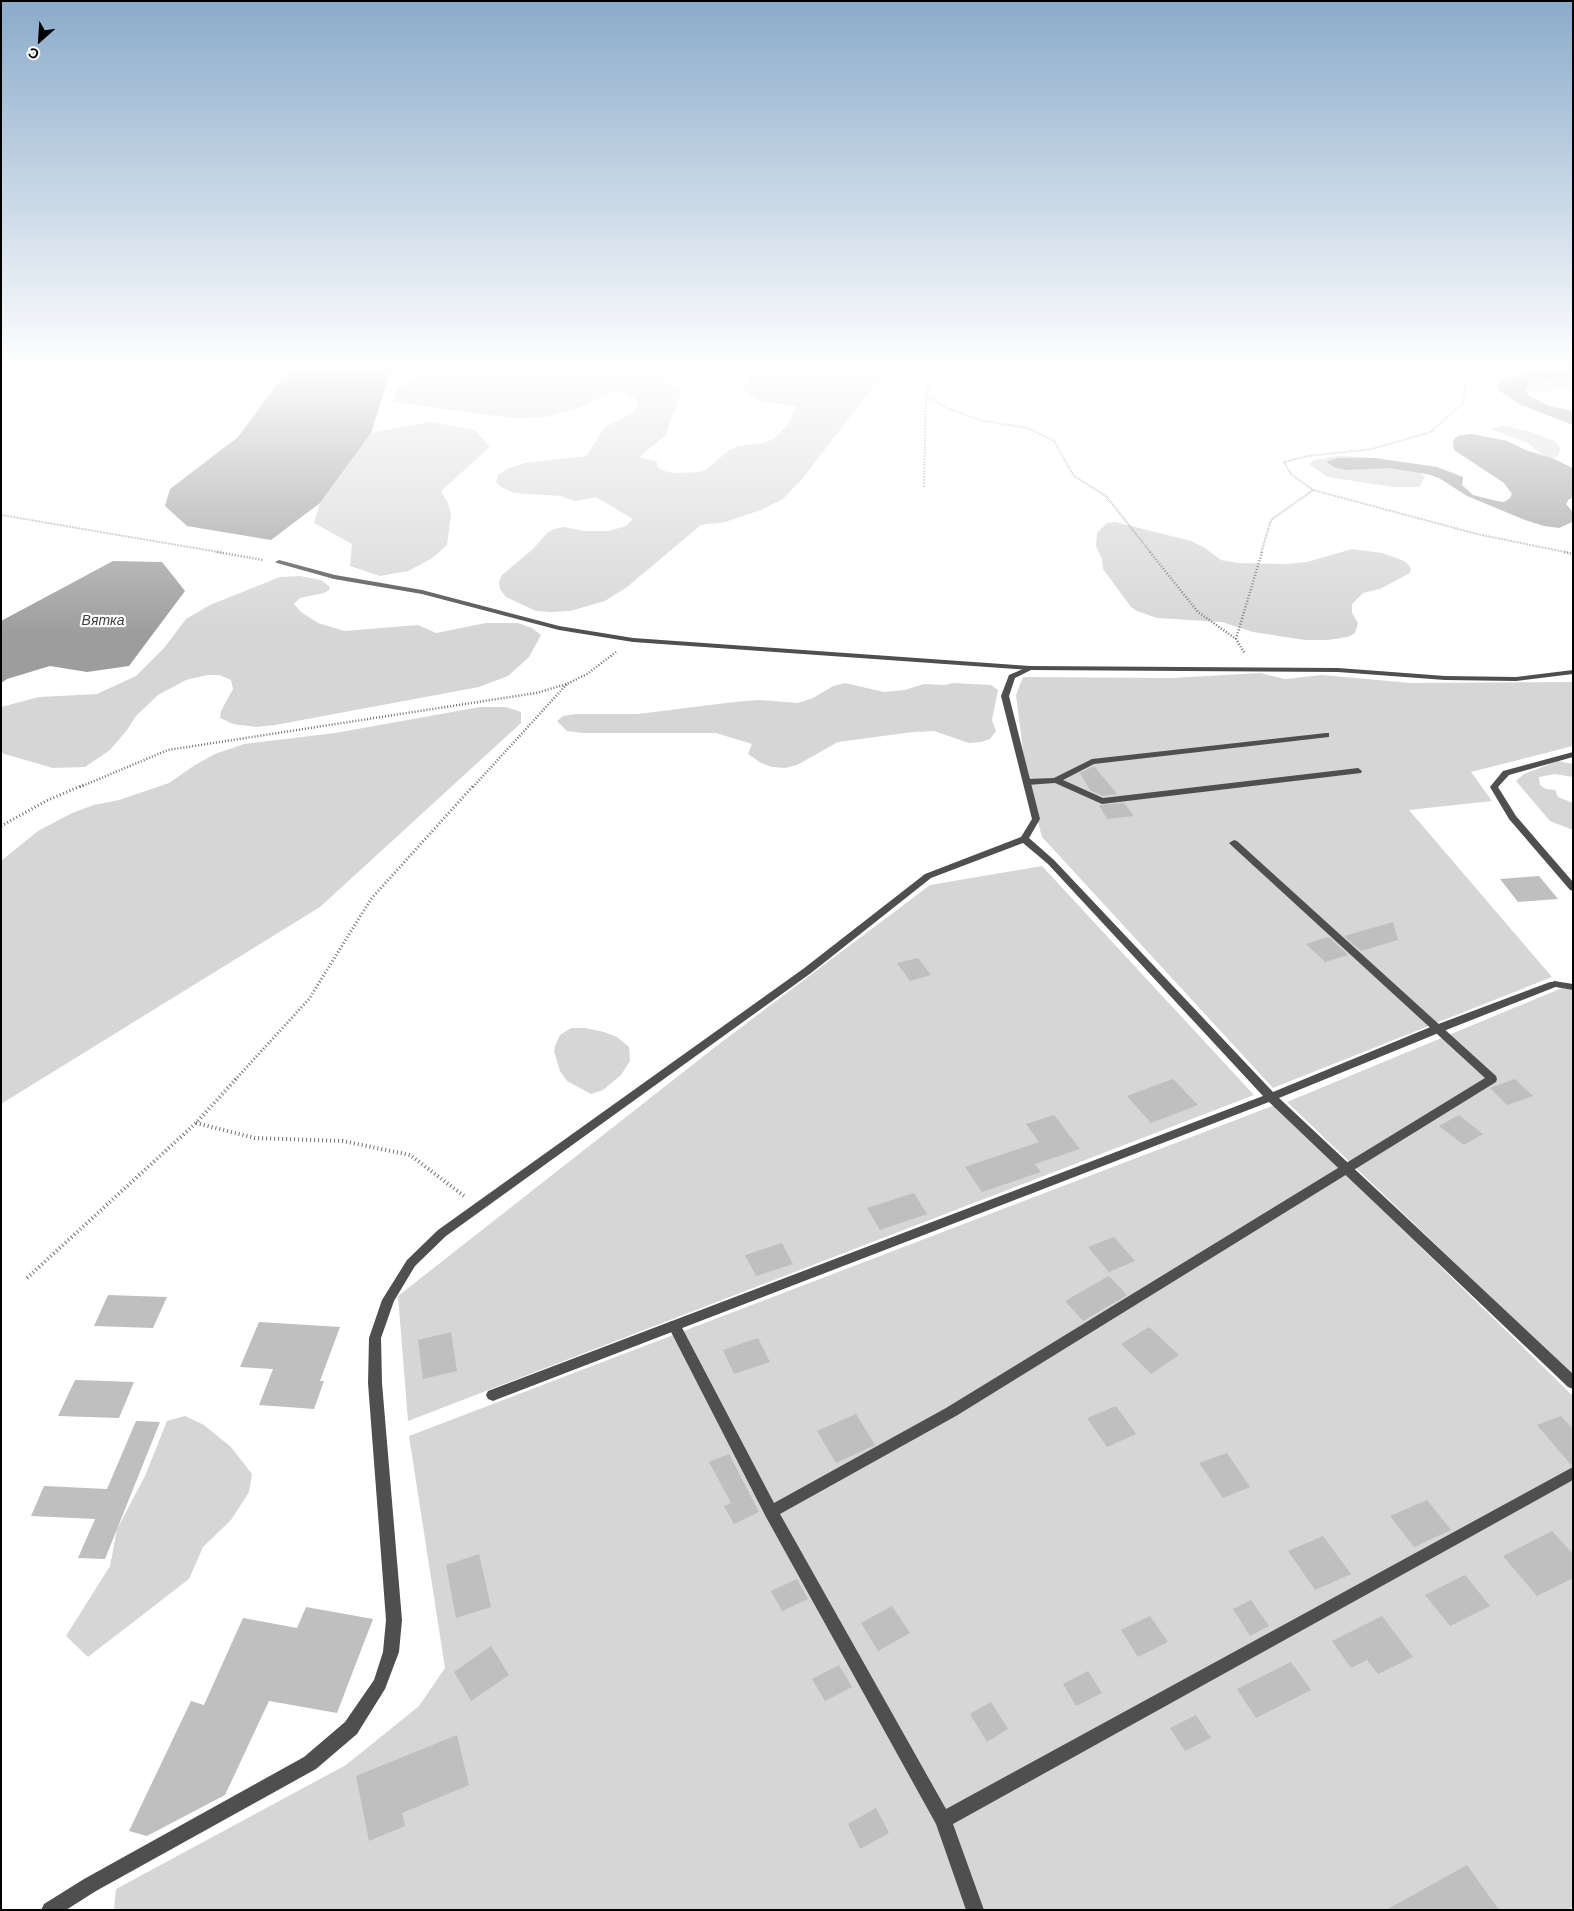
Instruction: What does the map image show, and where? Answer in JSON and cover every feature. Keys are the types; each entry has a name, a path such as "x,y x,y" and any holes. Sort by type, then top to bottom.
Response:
{"street":[{"path":"279,562 334,577 422,592 559,628 633,640 1030,668 1338,670 1445,678 1498,679 1516,679 1573,672"},
{"path":"50,1910 90,1885 310,1762 351,1728 380,1684 391,1652 394,1620 375,1383 375,1338 388,1300 412,1263 442,1233 808,971 928,876 1024,840 1036,819 1005,696 1012,677 1030,668"},
{"path":"1027,782 1056,780 1092,762 1326,735"},
{"path":"1573,754 1506,773 1494,787 1512,817 1573,888"},
{"path":"1056,780 1102,801 1358,770"},
{"path":"1024,840 1051,862 1271,1097 1573,1383"},
{"path":"770,1512 951,1412 1344,1168 1492,1079 1234,843"},
{"path":"493,1396 1271,1097 1437,1029 1554,984 1573,987"},
{"path":"674,1326 770,1512 943,1820 975,1910"},
{"path":"943,1820 1573,1473"}],"path":[{"path":"924,486 925,456"},
{"path":"1063,456 1074,476 1106,496 1198,612 1236,639 1255,669"},
{"path":"1307,456 1284,462 1291,474 1314,490 1477,534 1573,554"},
{"path":"1236,639 1271,520 1314,490"},
{"path":"1,515 279,562"},
{"path":"1,826 46,801 168,750 536,693 567,684 588,674 633,640"},
{"path":"27,1278 196,1123 309,999 372,899 567,684"},
{"path":"196,1123 255,1138 343,1141 410,1155 478,1207"}],"shaded area":[{"path":"354,456 480,456 441,491 448,503 451,514 447,545 431,559 408,571 380,576 350,566 352,544 314,523 320,503"},
{"path":"584,456 640,456 657,462 657,467 667,472 677,473 706,470 722,456 820,456 803,478 783,499 761,510 725,522 701,525 627,587 605,601 570,611 551,612 536,611 506,597 500,589 499,582 502,575 533,549 547,533 554,529 564,527 584,531 608,531 626,526 633,519 596,497 576,501 560,496 514,493 501,487 496,482 498,475 507,469 525,463"},
{"path":"1338,456 1365,457 1406,465 1417,470 1425,477 1419,487 1393,487 1328,477 1309,464 1314,460"},
{"path":"1115,522 1191,541 1205,548 1221,560 1238,563 1287,564 1307,562 1352,549 1382,553 1402,560 1411,569 1410,573 1380,589 1363,593 1352,604 1352,613 1358,623 1355,633 1348,637 1328,640 1305,640 1253,632 1222,622 1157,618 1131,607 1103,569 1102,559 1096,546 1097,533 1107,523"},
{"path":"300,576 321,580 330,587 324,593 300,598 294,604 301,612 318,623 344,631 418,625 436,633 486,623 518,623 532,628 541,635 529,657 508,676 479,687 256,727 233,724 220,718 221,711 233,689 231,680 219,675 207,675 186,680 158,695 136,716 110,750 85,767 53,768 1,753 1,707 39,697 97,694 136,676 164,648 186,619 210,605 280,577"},
{"path":"1260,673 1285,679 1322,675 1411,683 1573,682 1573,746 1471,772 1492,801 1409,810 1552,977 1273,1088 1042,837 1027,782 1016,695 1023,677 1171,678"},
{"path":"845,683 884,692 905,690 924,684 991,685 998,690 992,720 996,731 990,739 969,743 934,731 838,742 797,765 785,768 772,767 761,763 748,754 752,744 716,733 582,733 567,731 557,721 563,716 576,714 638,714 760,700 798,703 813,698 833,686"},
{"path":"480,707 506,707 521,712 521,723 320,907 1,1104 1,861 38,831 72,813 169,783 215,754 244,744 335,733"},
{"path":"1558,761 1573,764 1573,777 1555,774 1539,777 1540,785 1546,789 1555,790 1558,797 1573,803 1573,830 1550,821 1516,781 1524,774"},
{"path":"1042,866 1254,1095 408,1421 398,1296 719,1044 930,885"},
{"path":"1562,988 1573,990 1573,1376 1287,1102"},
{"path":"571,1028 585,1028 604,1032 617,1037 629,1047 630,1061 621,1075 603,1090 591,1094 567,1081 560,1071 554,1051 555,1046 560,1035"},
{"path":"1275,1105 1573,1396 1573,1907 1568,1910 114,1910 116,1889 346,1765 419,1706 445,1668 409,1436"},
{"path":"185,1416 204,1425 231,1447 252,1474 249,1492 231,1520 203,1547 189,1579 88,1657 66,1636 110,1566 117,1529 145,1476 167,1421"}],"water":[{"path":"213,456 354,456 320,503 271,540 187,526 165,506 170,489"},
{"path":"1463,456 1546,456 1573,468 1573,498 1569,499 1566,504 1573,512 1572,522 1559,528 1525,520 1467,496 1439,478 1427,474 1389,468 1346,470 1334,467 1326,462 1338,458 1375,458 1437,467 1463,477 1462,485 1473,495 1504,502 1512,494 1504,483"},
{"name":"Вятка","path":"113,561 162,562 185,591 129,666 87,672 50,666 7,679 1,683 1,621"}],"building":[{"path":"1094,766 1117,794 1103,796 1090,790 1080,773"},
{"path":"1124,803 1134,816 1107,819 1099,805"},
{"path":"1539,876 1558,899 1518,902 1500,879"},
{"path":"1393,922 1398,940 1361,951 1344,936"},
{"path":"1328,937 1348,955 1325,962 1306,944"},
{"path":"918,958 931,975 910,981 897,963"},
{"path":"1173,1079 1198,1105 1151,1123 1127,1096"},
{"path":"1515,1079 1533,1096 1507,1105 1490,1088"},
{"path":"1054,1115 1080,1149 1035,1164 1041,1172 982,1192 965,1167 1039,1142 1026,1124"},
{"path":"1459,1115 1483,1134 1464,1145 1439,1126"},
{"path":"914,1193 927,1214 880,1230 867,1208"},
{"path":"1114,1237 1135,1261 1109,1272 1088,1247"},
{"path":"782,1243 793,1264 756,1276 745,1255"},
{"path":"1109,1276 1127,1295 1083,1321 1065,1301"},
{"path":"108,1295 167,1297 153,1328 94,1326"},
{"path":"259,1322 340,1327 320,1381 324,1381 314,1409 259,1405 273,1369 240,1367"},
{"path":"1149,1327 1179,1355 1151,1374 1121,1344"},
{"path":"451,1332 457,1371 423,1379 418,1340"},
{"path":"758,1338 770,1362 734,1374 723,1350"},
{"path":"75,1380 134,1382 119,1418 58,1416"},
{"path":"1116,1406 1136,1434 1107,1447 1087,1418"},
{"path":"856,1414 875,1445 836,1463 817,1431"},
{"path":"1561,1416 1573,1429 1572,1466 1537,1425"},
{"path":"136,1421 160,1422 105,1559 78,1558 95,1519 31,1516 44,1486 107,1489"},
{"path":"1227,1453 1250,1487 1223,1498 1199,1463"},
{"path":"729,1454 759,1512 734,1524 724,1506 731,1503 709,1462"},
{"path":"1427,1500 1451,1530 1414,1547 1390,1516"},
{"path":"1552,1531 1573,1554 1573,1578 1537,1596 1503,1556"},
{"path":"1323,1536 1351,1574 1315,1590 1288,1551"},
{"path":"479,1554 491,1607 456,1618 446,1565"},
{"path":"1465,1575 1490,1606 1450,1626 1425,1595"},
{"path":"797,1579 808,1599 782,1611 771,1591"},
{"path":"1251,1600 1269,1626 1250,1636 1233,1609"},
{"path":"892,1606 910,1633 878,1651 861,1623"},
{"path":"306,1607 373,1619 337,1713 269,1701 225,1795 147,1836 129,1831 191,1701 204,1705 243,1618 297,1628"},
{"path":"1150,1616 1168,1642 1138,1657 1121,1630"},
{"path":"1382,1616 1413,1657 1378,1674 1367,1660 1351,1668 1332,1641"},
{"path":"491,1646 509,1675 471,1701 454,1672"},
{"path":"1291,1662 1311,1690 1256,1718 1237,1689"},
{"path":"839,1665 852,1687 825,1701 812,1679"},
{"path":"1088,1671 1102,1693 1076,1706 1063,1684"},
{"path":"991,1702 1008,1729 987,1742 970,1714"},
{"path":"1196,1715 1211,1738 1185,1751 1170,1728"},
{"path":"457,1735 469,1785 402,1813 405,1826 369,1841 356,1776"},
{"path":"876,1808 889,1833 860,1849 848,1824"},
{"path":"1467,1865 1499,1910 1386,1910"}]}
